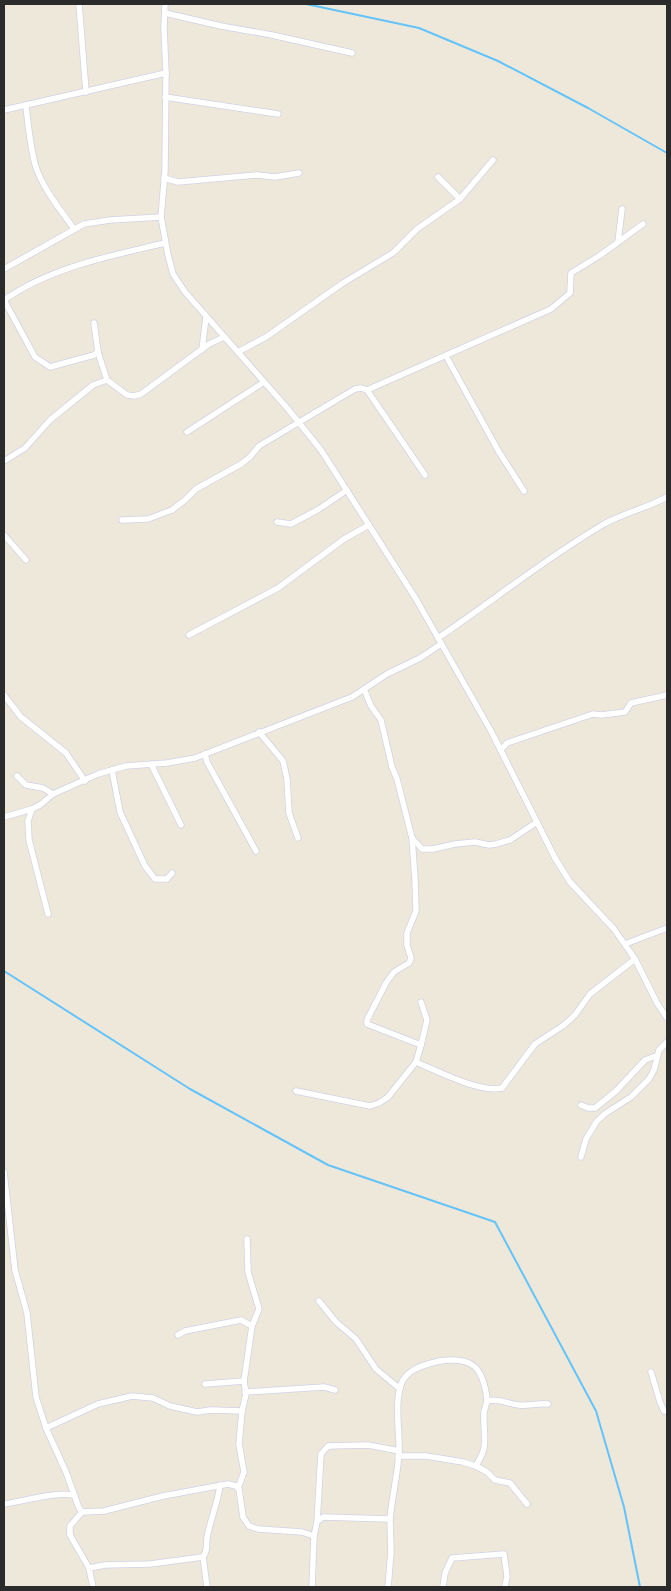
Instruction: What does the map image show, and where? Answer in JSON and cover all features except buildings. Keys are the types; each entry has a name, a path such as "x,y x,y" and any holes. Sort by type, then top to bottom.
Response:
{"street":[{"path":"79,4 86,92"},
{"path":"165,4 166,73 164,178 161,217 173,274 206,317 300,423 321,450 416,599 501,750 555,858 570,882 614,929 625,944 667,1018"},
{"path":"165,13 352,54"},
{"path":"4,110 166,73"},
{"path":"165,97 278,114"},
{"path":"26,106 28,129 36,166 54,201 74,229"},
{"path":"238,352 266,337 343,283 393,253 417,229 460,200 493,160"},
{"path":"164,178 178,182 257,175 275,177 299,173"},
{"path":"438,177 460,200"},
{"path":"618,242 622,209"},
{"path":"4,269 84,224 110,220 161,217"},
{"path":"367,390 551,308 570,293 571,273 644,224"},
{"path":"98,352 94,355 50,367 35,357 4,300 21,288 81,264 165,243"},
{"path":"202,350 206,317"},
{"path":"94,323 98,352 107,380 127,395 134,396 141,394 209,344 224,337"},
{"path":"446,356 499,452 524,491"},
{"path":"4,461 25,448 50,420 93,385 107,380"},
{"path":"187,432 264,382"},
{"path":"122,520 148,520 172,510 196,489 241,464 259,446 355,389 361,388 367,390 425,475"},
{"path":"277,522 291,524 319,509 347,490"},
{"path":"4,817 32,809 53,794 98,774 126,766 195,758 352,697 387,674 420,658 510,586 568,546 607,523 667,497"},
{"path":"189,634 278,588 344,539 369,525"},
{"path":"4,535 26,560"},
{"path":"364,689 371,706 381,720 412,838 416,911 407,933 406,944 411,958 410,963 394,972 366,1020 367,1024 421,1045"},
{"path":"4,695 20,718 66,753 85,781"},
{"path":"501,750 508,743 569,721 593,714 625,712 631,703 667,695"},
{"path":"259,732 283,761 288,785 289,813 298,838"},
{"path":"205,754 207,762 256,851"},
{"path":"151,764 181,825"},
{"path":"112,770 120,812 145,866 155,879 167,879 172,873"},
{"path":"17,776 26,785 43,788 53,794"},
{"path":"32,809 28,821 29,840 48,914"},
{"path":"412,838 422,848 428,849 475,842 489,845 510,840 537,822"},
{"path":"625,944 667,928"},
{"path":"416,1062 469,1084 494,1090 502,1088 535,1044 576,1015 590,994 635,959"},
{"path":"296,1091 370,1106 388,1097 416,1062 427,1020 421,1002"},
{"path":"581,1157 586,1139 597,1121 606,1112 631,1097 649,1079 654,1070 658,1050 667,1042"},
{"path":"581,1104 588,1108 595,1108 616,1091 645,1060 656,1056"},
{"path":"4,1172 7,1234 27,1313 36,1397 46,1428 82,1512"},
{"path":"238,1488 244,1472 240,1444 242,1411 246,1392 244,1381 252,1326 259,1310 248,1272 248,1239"},
{"path":"319,1301 336,1322 356,1339 376,1369 400,1389"},
{"path":"178,1335 185,1331 241,1320 252,1326"},
{"path":"388,1587 391,1552 390,1519 399,1453 400,1389 405,1376 418,1368 456,1359 477,1367 481,1374 487,1401 484,1412 484,1450 476,1466"},
{"path":"652,1372 660,1402 664,1411 667,1411"},
{"path":"205,1384 244,1381"},
{"path":"246,1392 324,1387 335,1390"},
{"path":"46,1428 98,1404 132,1396 153,1398 170,1406 197,1412 211,1410 242,1411"},
{"path":"487,1401 494,1399 520,1405 548,1404"},
{"path":"312,1587 321,1454 328,1446 368,1445 399,1453 463,1462 488,1472 495,1480 510,1483 527,1504"},
{"path":"93,1587 89,1568 70,1535 70,1526 82,1512 104,1511 163,1496 228,1484 238,1488 241,1494 243,1517 249,1526 258,1529 302,1532 314,1536"},
{"path":"89,1568 105,1565 150,1564 203,1557 207,1553 207,1538 220,1486"},
{"path":"4,1504 56,1495 70,1494 75,1496"},
{"path":"317,1522 323,1517 390,1519"},
{"path":"443,1587 445,1573 452,1558 504,1554 507,1576 505,1587"},
{"path":"203,1557 207,1587"}],"waterway":[{"path":"306,4 419,28 498,61 588,108 667,153"},
{"path":"4,971 190,1089 328,1165 495,1222 596,1411 624,1507 640,1587"}]}
